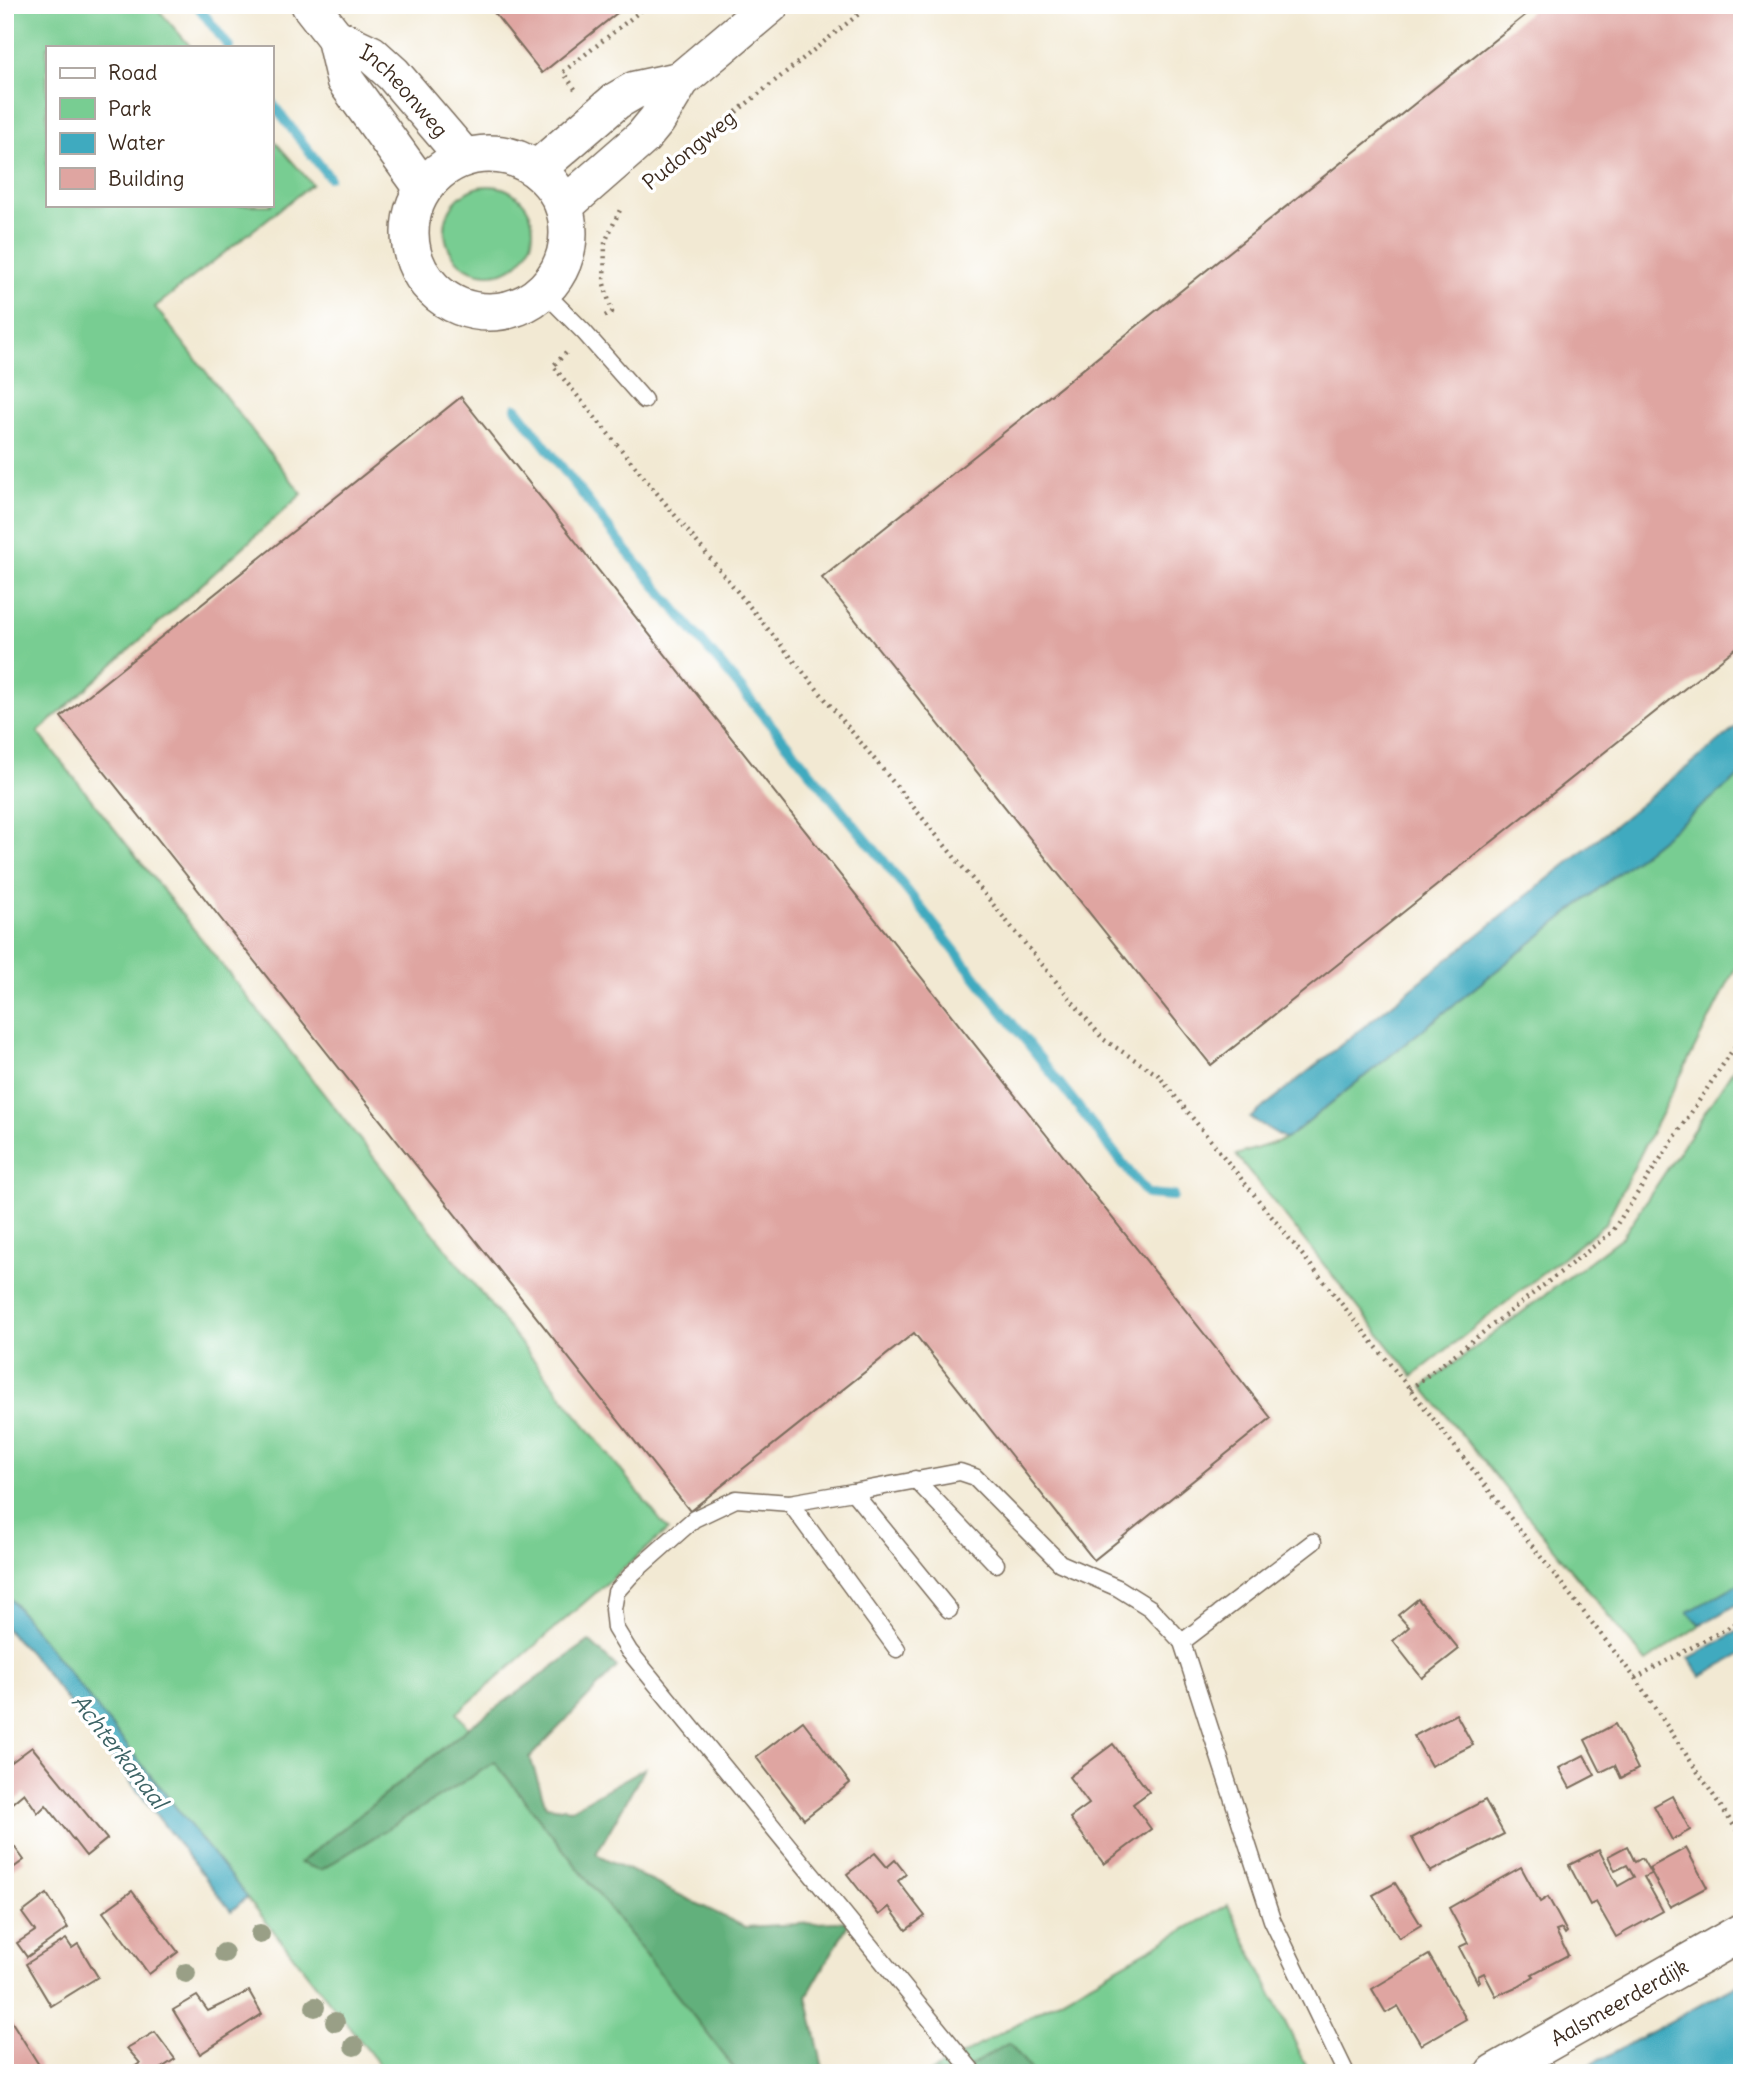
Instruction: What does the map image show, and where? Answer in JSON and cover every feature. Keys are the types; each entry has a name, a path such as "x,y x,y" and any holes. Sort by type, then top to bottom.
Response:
{"street":[{"name":"Incheonweg","path":"310,5 335,37 345,80 423,188"},
{"name":"Pudongweg","path":"565,206 643,137 657,120 681,80 770,5"},
{"name":"Incheonweg","path":"335,37 371,54 393,74 464,158"},
{"name":"Pudongweg","path":"537,169 616,101 635,90 681,80"},
{"path":"489,153 514,157 537,169 554,186 565,206 569,228 567,252 558,274 544,292 522,306 497,313 472,311 448,301 428,284 415,262 409,237 412,212 423,188 443,168 464,158 489,153"},
{"name":"Aalsmeerderdijk","path":"1494,2073 1742,1932"}],"lane":[{"path":"544,292 645,400"},
{"path":"974,2073 638,1662 615,1629 613,1609 616,1592 633,1573 694,1519 736,1499 790,1503 960,1472 975,1477 1060,1563 1118,1588 1150,1608 1182,1642 1272,1920 1346,2073"},
{"path":"915,1479 996,1564"},
{"path":"853,1492 949,1609"},
{"path":"790,1503 897,1649"},
{"path":"1182,1642 1313,1542"}],"path":[{"name":"Pudongweg","path":"668,166 870,5"},
{"path":"620,208 605,242 604,284 611,312 584,332 553,366 1102,1040 1158,1075 1410,1389 1635,1678 1742,1838"},
{"path":"1410,1389 1611,1233 1742,1036"},
{"path":"1635,1678 1742,1620"}],"green space":[{"path":"5,5 154,5 190,46 46,46 46,206 273,206 273,139 312,184 155,307 302,494 38,732 668,1530 457,1713 468,1728 300,1863 321,1870 495,1762 738,2073 386,2073 5,1592"},
{"path":"480,186 498,186 514,193 526,205 533,221 533,239 526,255 514,267 498,274 480,274 464,267 452,255 445,239 445,221 452,205 464,193"},
{"path":"1742,774 1742,955 1605,1224 1413,1376 1236,1155 1286,1139"},
{"path":"1742,1056 1742,1582 1689,1612 1700,1625 1646,1662 1423,1387 1623,1236"},
{"path":"589,1641 617,1667 530,1757 546,1806 571,1809 645,1768 596,1854 745,1927 850,1921 807,1996 824,2073 738,2073 495,1762 321,1870 300,1863 468,1728"},
{"path":"1228,1905 1310,2073 930,2073"},
{"path":"1009,2043 1034,2073 959,2073"}],"water":[{"path":"1742,723 1742,774 1286,1139 1250,1118"},
{"path":"1742,1582 1742,1602 1700,1625 1688,1612"},
{"name":"Achterkanaal","path":"5,1592 247,1897 231,1911 34,1658 5,1628"},
{"path":"1742,1629 1742,1654 1701,1676 1689,1658"},
{"path":"1742,1982 1742,2073 1576,2073"}],"building":[{"path":"488,5 627,5 542,73"},
{"path":"1538,5 1742,5 1742,643 1211,1065 822,578"},
{"path":"461,397 1271,1418 1094,1560 914,1333 690,1511 61,717"},
{"path":"1418,1599 1459,1649 1422,1678 1393,1641 1409,1627 1398,1615"},
{"path":"1456,1714 1473,1745 1431,1766 1414,1736"},
{"path":"803,1721 850,1783 804,1819 756,1757"},
{"path":"1615,1724 1638,1769 1621,1778 1615,1765 1601,1772 1585,1740"},
{"path":"1113,1744 1149,1792 1133,1804 1151,1829 1104,1864 1070,1818 1089,1804 1069,1777"},
{"path":"32,1747 107,1839 86,1856 46,1805 38,1813 24,1793 12,1803 5,1794 5,1767"},
{"path":"1584,1755 1595,1775 1570,1788 1559,1768"},
{"path":"1672,1796 1690,1830 1672,1840 1654,1806"},
{"path":"1485,1800 1504,1834 1430,1872 1412,1838"},
{"path":"5,1834 24,1860 9,1871 5,1869"},
{"path":"1627,1846 1635,1862 1642,1858 1651,1874 1644,1877 1663,1911 1616,1937 1596,1902 1590,1905 1569,1865 1599,1850 1618,1886 1634,1877 1627,1865 1615,1871 1608,1856"},
{"path":"1686,1848 1707,1887 1670,1907 1649,1868"},
{"path":"875,1853 887,1867 895,1860 906,1874 898,1881 925,1916 906,1930 889,1907 879,1915 847,1874"},
{"path":"1521,1867 1540,1902 1548,1897 1567,1932 1565,1934 1562,1929 1556,1931 1568,1955 1532,1974 1534,1976 1518,1986 1496,1996 1484,1973 1478,1976 1478,1983 1459,1947 1468,1943 1449,1908"},
{"path":"1395,1883 1421,1925 1399,1938 1373,1895"},
{"path":"132,1891 178,1952 149,1974 103,1912"},
{"path":"47,1894 68,1928 27,1957 17,1943 35,1931 22,1913"},
{"path":"66,1939 72,1948 78,1944 98,1977 51,2006 26,1964"},
{"path":"1429,1955 1466,2019 1421,2045 1398,2006 1386,2013 1372,1989"},
{"path":"249,1991 262,2014 200,2054 173,2010 197,1996 208,2011"},
{"path":"5,2011 44,2073 5,2073"},
{"path":"155,2032 175,2059 154,2073 125,2073 140,2063 127,2048"}],"waterway":[{"path":"197,5 228,46"},
{"path":"273,105 329,177"},
{"path":"516,408 621,544 883,860 1147,1194 1173,1196"}]}
